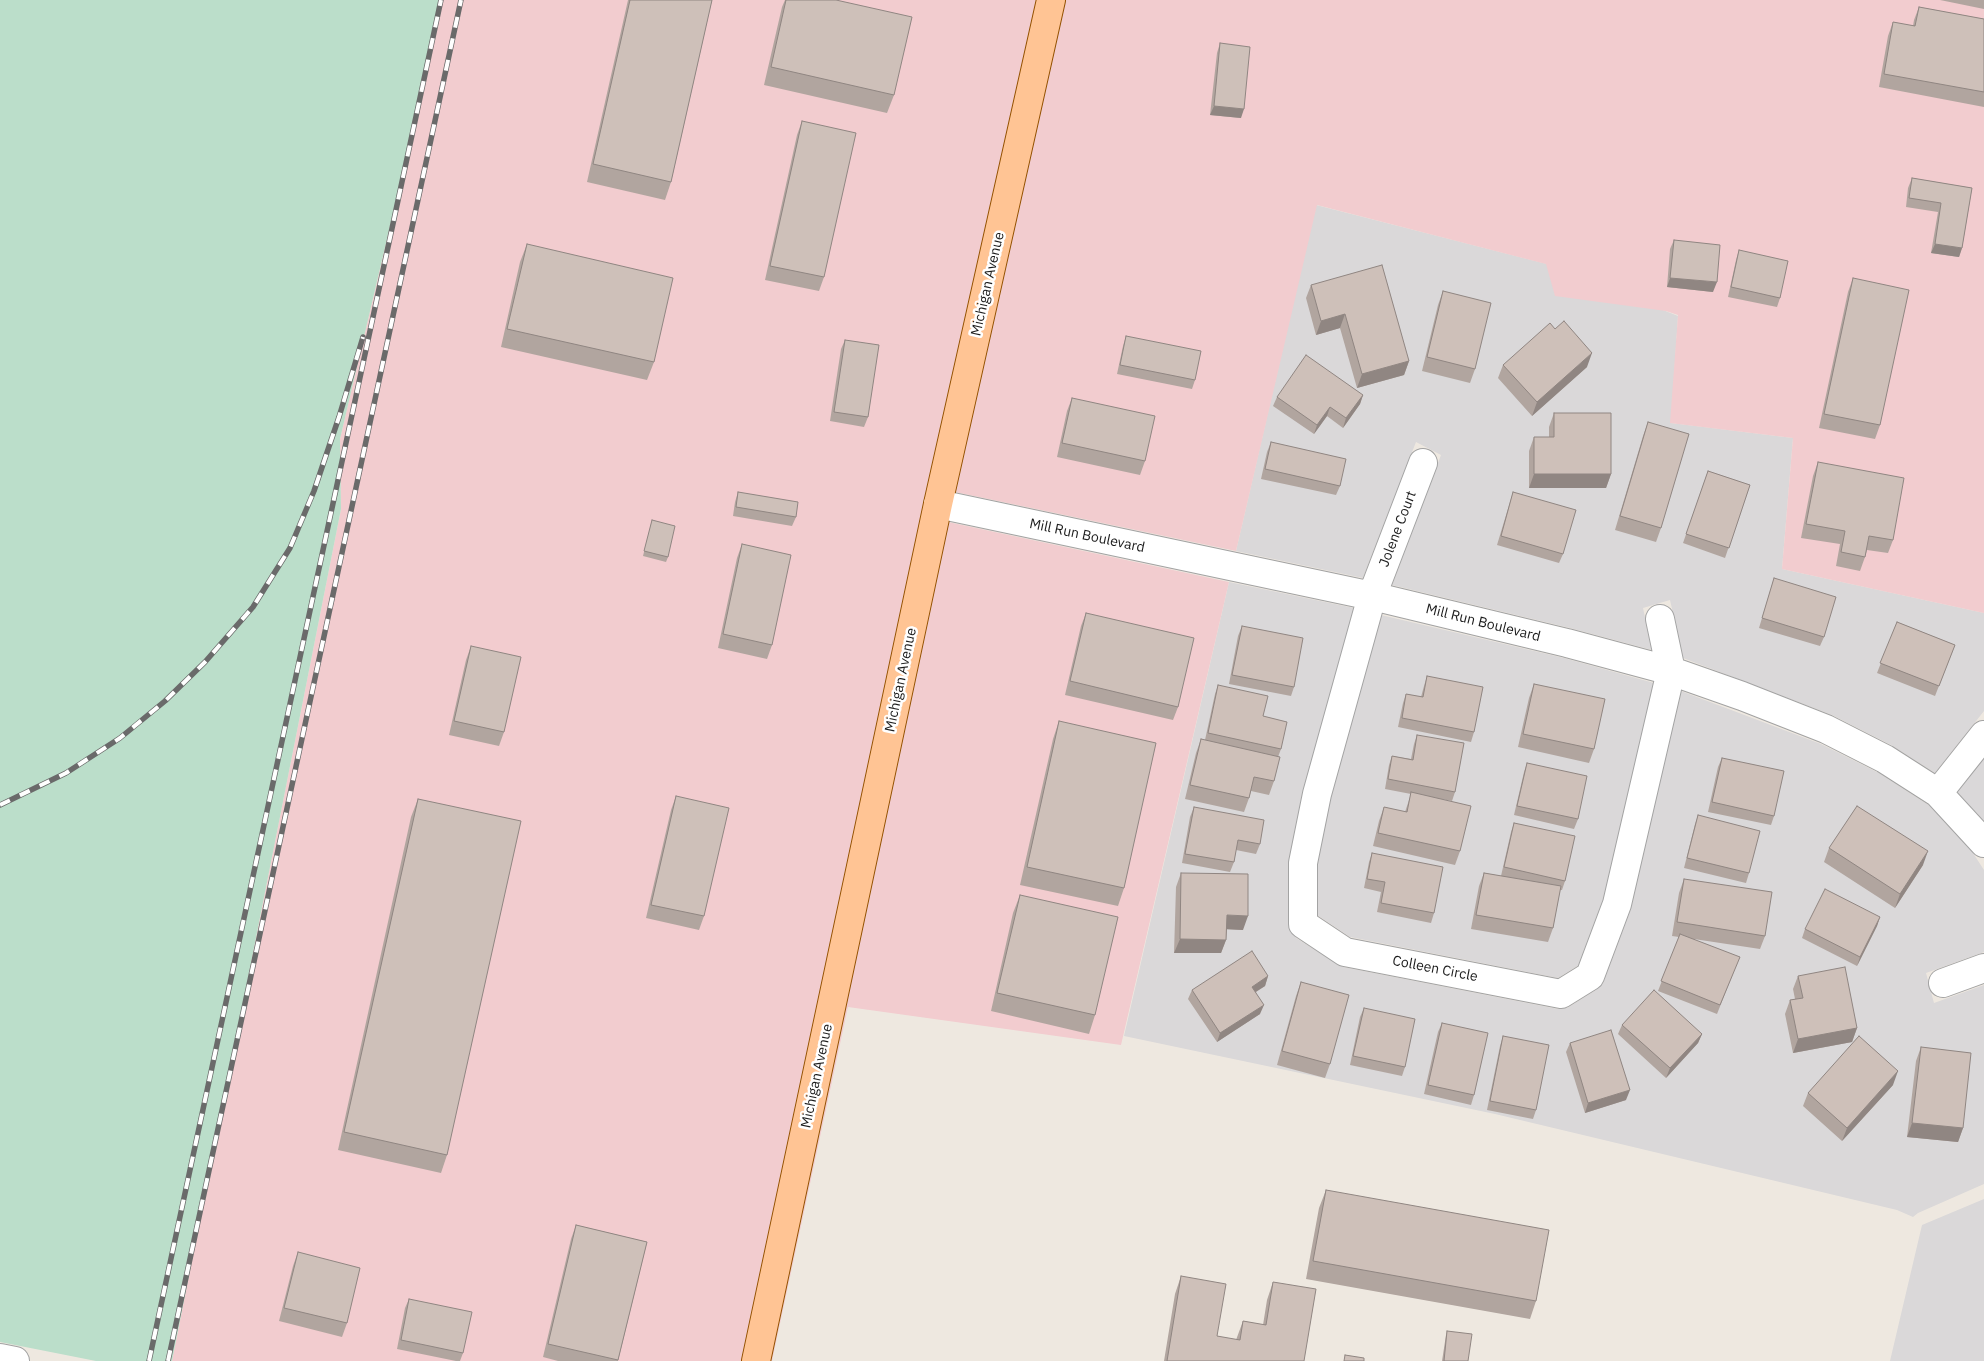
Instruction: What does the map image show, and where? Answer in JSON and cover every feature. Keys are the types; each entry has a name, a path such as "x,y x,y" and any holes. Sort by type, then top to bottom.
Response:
{"main road":[{"name":"Michigan Avenue","path":"756,1361 938,504 1051,0"}],"street":[{"name":"Jolene Court","path":"1372,596 1423,463"},
{"name":"Mill Run Boulevard","path":"938,504 1372,596 1567,643 1671,671 1826,729 1885,759 1938,793 1984,843"},
{"name":"Colleen Circle","path":"1372,596 1317,794 1303,862 1303,924 1345,952 1561,994 1590,976 1618,904 1671,671"},
{"path":"1660,619 1671,671"},
{"path":"1938,793 1984,734"},
{"path":"1944,983 1984,968"},
{"path":"0,1358 14,1361"}],"shaded area":[{"path":"443,0 1037,0 927,486 742,1361 172,1361 341,509 340,439"},
{"path":"1065,0 1984,0 1984,613 1782,569 1793,438 1670,423 1678,315 1666,311 1555,296 1546,264 1317,205 1236,551 955,492"},
{"path":"1316,205 1547,264 1678,316 1671,423 1793,438 1782,569 1984,613 1984,711 1935,773 1891,745 1832,715 1683,658 1670,600 1643,608 1652,650 1392,585 1441,455 1416,442 1363,578 1236,551"},
{"path":"948,522 1229,582 1121,1045 848,1007 772,1361 770,1361"},
{"path":"1229,582 1354,608 1304,790 1289,863 1289,924 1296,938 1343,967 1558,1009 1567,1008 1596,990 1603,983 1631,908 1681,691 1821,744 1879,773 1930,806 1971,850 1984,870 1984,952 1926,973 1934,1003 1984,985 1984,1184 1918,1213 1913,1217 1897,1210 1495,1114 1124,1036"},
{"path":"1381,615 1564,658 1654,683 1604,899 1579,965 1558,978 1350,937 1317,915 1317,864 1331,798"},
{"path":"1984,758 1984,821 1957,792"},
{"path":"1984,1199 1984,1361 1890,1361 1922,1225"}],"green space":[{"path":"0,0 443,0 340,439 341,509 172,1361 96,1361 0,1342"}],"building":[{"path":"630,0 712,0 671,182 593,164"},
{"path":"786,0 836,0 912,17 894,95 771,67"},
{"path":"1919,7 1984,19 1984,92 1884,74 1893,22 1915,26"},
{"path":"1220,43 1250,47 1244,109 1214,106"},
{"path":"802,121 856,133 824,277 770,266"},
{"path":"1912,178 1972,188 1962,248 1935,244 1941,203 1909,198"},
{"path":"1674,240 1720,245 1717,282 1670,278"},
{"path":"527,244 673,278 654,362 507,329"},
{"path":"1739,250 1788,261 1780,298 1731,287"},
{"path":"1382,265 1409,361 1362,374 1345,314 1321,321 1311,285"},
{"path":"1853,278 1909,290 1880,425 1824,414"},
{"path":"1443,291 1491,303 1475,369 1427,357"},
{"path":"1564,321 1592,353 1537,402 1503,365 1550,323 1555,329"},
{"path":"1126,336 1201,351 1195,380 1120,365"},
{"path":"845,340 879,345 868,417 834,412"},
{"path":"1306,355 1363,395 1346,418 1330,407 1317,425 1277,397"},
{"path":"1072,398 1155,416 1145,461 1062,443"},
{"path":"1554,413 1611,413 1611,474 1534,474 1534,437 1554,437"},
{"path":"1648,422 1689,434 1661,528 1620,516"},
{"path":"1271,442 1346,459 1340,486 1265,469"},
{"path":"1818,462 1904,478 1893,540 1869,536 1865,557 1841,552 1845,531 1806,524"},
{"path":"1708,471 1750,485 1729,548 1686,534"},
{"path":"738,492 798,502 796,517 736,507"},
{"path":"1513,492 1576,510 1563,554 1501,536"},
{"path":"652,520 675,526 668,557 644,551"},
{"path":"742,544 791,555 772,645 723,634"},
{"path":"1774,578 1836,597 1824,637 1762,618"},
{"path":"1086,613 1194,638 1178,707 1070,681"},
{"path":"1897,622 1955,645 1939,686 1880,663"},
{"path":"1242,626 1303,638 1294,687 1232,675"},
{"path":"471,646 521,657 504,732 454,721"},
{"path":"1427,676 1483,687 1474,732 1402,718 1406,694 1423,697"},
{"path":"1534,684 1605,699 1594,749 1523,734"},
{"path":"1218,685 1268,696 1263,716 1287,722 1281,749 1208,733"},
{"path":"1059,721 1156,743 1124,888 1027,867"},
{"path":"1417,735 1464,743 1455,792 1388,779 1392,756 1413,760"},
{"path":"1201,739 1280,757 1274,781 1254,777 1249,798 1190,785"},
{"path":"1722,758 1784,771 1774,816 1712,802"},
{"path":"1527,763 1587,776 1578,819 1517,806"},
{"path":"1411,792 1471,806 1460,851 1378,833 1384,807 1407,812"},
{"path":"676,796 729,808 704,916 651,905"},
{"path":"418,799 521,821 447,1155 344,1132"},
{"path":"1857,806 1928,851 1900,894 1829,848"},
{"path":"1194,807 1264,820 1260,844 1238,840 1234,862 1185,854"},
{"path":"1698,815 1760,831 1749,873 1687,858"},
{"path":"1514,823 1575,836 1565,881 1504,867"},
{"path":"1372,853 1443,867 1434,913 1381,903 1385,882 1367,879"},
{"path":"1181,873 1248,874 1248,916 1227,915 1226,940 1180,939"},
{"path":"1484,873 1561,886 1553,928 1476,915"},
{"path":"1684,879 1772,892 1765,936 1677,922"},
{"path":"1825,889 1880,917 1860,957 1805,929"},
{"path":"1020,895 1118,917 1095,1015 997,993"},
{"path":"1680,934 1740,957 1720,1005 1661,981"},
{"path":"1252,951 1268,976 1252,987 1264,1005 1220,1033 1192,990"},
{"path":"1845,967 1857,1028 1798,1039 1790,1000 1803,998 1798,976"},
{"path":"1301,982 1349,995 1330,1064 1282,1051"},
{"path":"1654,990 1702,1034 1670,1068 1622,1025"},
{"path":"1364,1008 1415,1019 1405,1067 1353,1056"},
{"path":"1442,1023 1488,1033 1474,1095 1428,1085"},
{"path":"1611,1030 1630,1090 1588,1103 1570,1043"},
{"path":"1503,1036 1549,1045 1536,1110 1490,1101"},
{"path":"1859,1036 1898,1071 1847,1128 1808,1093"},
{"path":"1921,1047 1971,1053 1963,1128 1912,1123"},
{"path":"1326,1190 1549,1230 1536,1301 1313,1261"},
{"path":"576,1225 647,1242 618,1360 548,1344"},
{"path":"298,1252 360,1268 347,1323 284,1308"},
{"path":"1181,1276 1226,1284 1217,1336 1240,1340 1243,1321 1266,1325 1273,1282 1316,1289 1304,1361 1167,1361"},
{"path":"409,1299 472,1312 463,1353 401,1340"},
{"path":"1447,1331 1472,1334 1468,1361 1444,1361"},
{"path":"1345,1355 1364,1358 1364,1361 1344,1361"}],"railway":[{"path":"149,1361 441,0"},
{"path":"168,1361 461,0"},
{"path":"0,805 66,773 120,738 165,701 205,662 253,607 290,548 314,491 363,337"}]}
